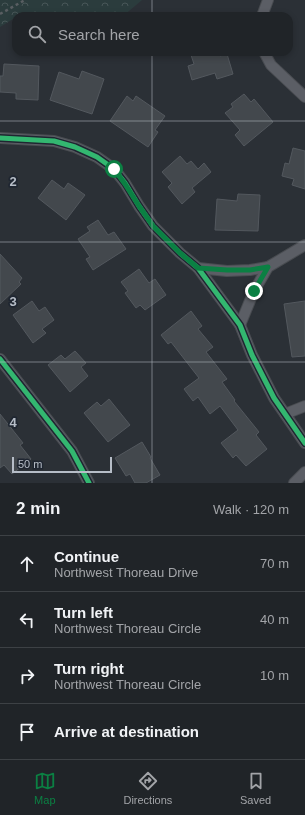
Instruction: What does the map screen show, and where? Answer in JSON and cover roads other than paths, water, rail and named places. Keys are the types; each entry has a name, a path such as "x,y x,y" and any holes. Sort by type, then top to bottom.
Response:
{"street":[{"path":"264,12 268,0"},
{"path":"266,56 271,65 305,97"},
{"path":"0,138 54,141 75,147 97,157 114,169 153,226 180,253 198,268 240,325 252,355 274,398 305,443"},
{"path":"198,268 250,270 268,267 305,245"},
{"path":"240,325 254,291 268,267"},
{"path":"0,359 72,451 89,483"},
{"path":"285,414 305,406"},
{"path":"294,483 305,472"}]}
